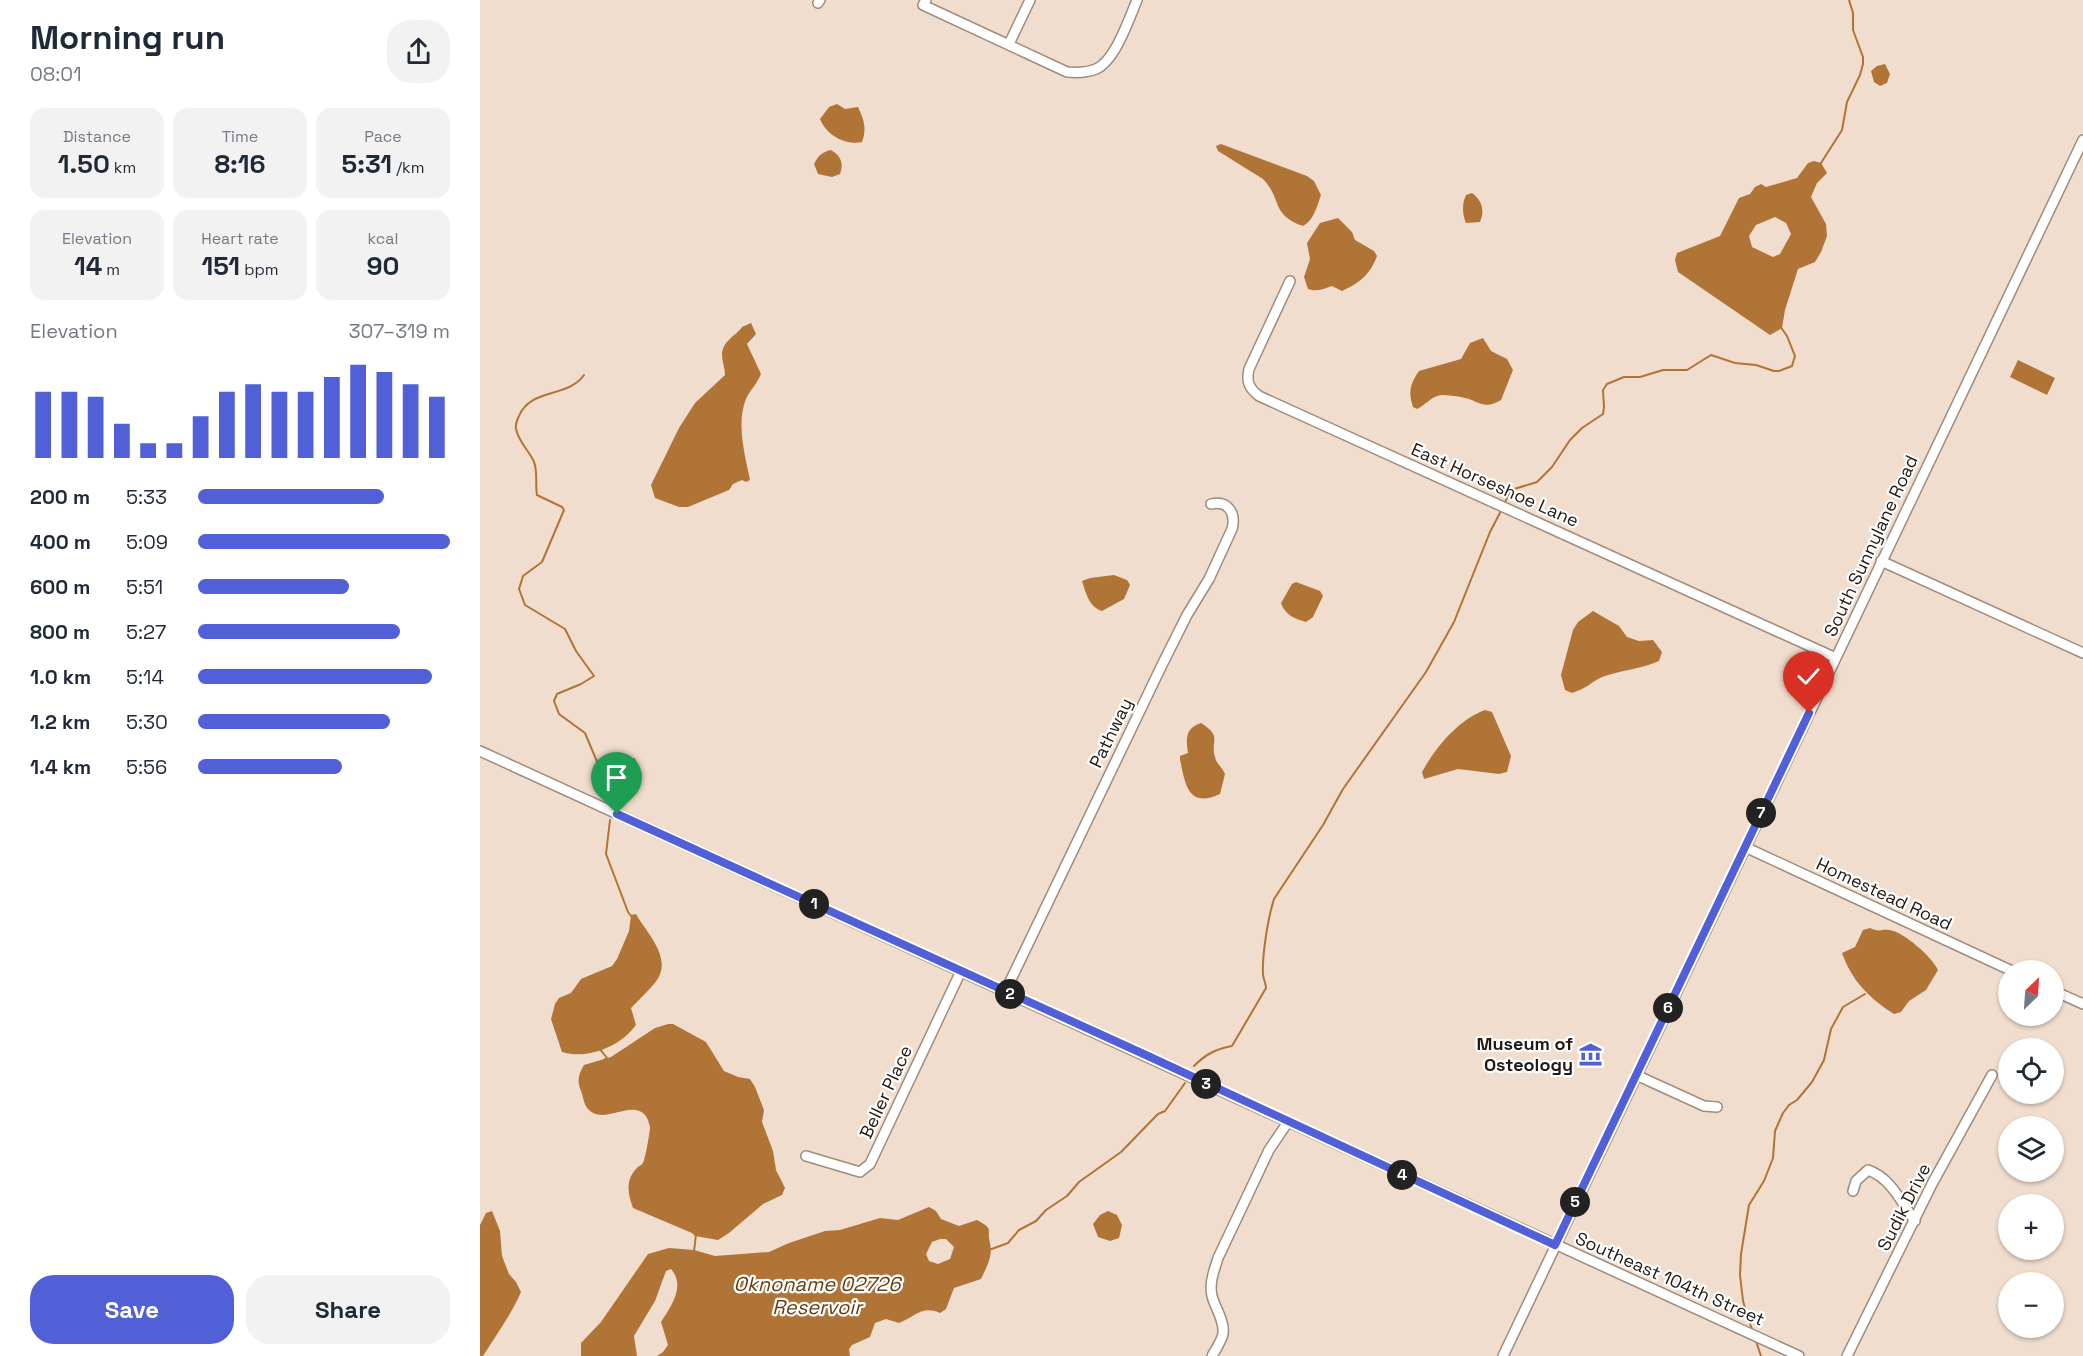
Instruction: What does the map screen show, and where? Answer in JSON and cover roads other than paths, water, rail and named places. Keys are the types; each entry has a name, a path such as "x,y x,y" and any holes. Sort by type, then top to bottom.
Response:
{"street":[{"path":"1009,44 1030,0"},
{"path":"925,3 1067,72 1081,73 1097,69 1106,61 1115,48 1137,0"},
{"name":"South Sunnylane Road","path":"1503,1356 2083,140"},
{"name":"East Horseshoe Lane","path":"1290,281 1246,379 1250,389 1259,396 1836,658"},
{"name":"Pathway","path":"1005,992 1161,667 1187,615 1209,579 1232,529 1234,521 1232,511 1219,502 1211,504"},
{"path":"1881,561 2083,653"},
{"name":"Southeast 104th Street","path":"480,752 1799,1356"},
{"name":"Homestead Road","path":"1745,847 1998,964"},
{"name":"Beller Place","path":"806,1156 860,1172 870,1164 961,971"},
{"path":"2064,995 2083,1004"},
{"path":"1636,1075 1704,1106 1718,1107"},
{"name":"Sudik Drive","path":"1847,1356 1932,1184 1992,1075"},
{"path":"1212,1356 1223,1333 1212,1296 1213,1272 1269,1150 1288,1122"},
{"path":"1853,1191 1856,1181 1868,1170 1876,1173 1886,1180 1915,1221"}],"water":[{"path":"1885,64 1890,74 1887,83 1880,86 1874,82 1871,71"},
{"path":"837,104 845,109 858,107 864,124 862,142 843,141 823,125 820,119 829,107"},
{"path":"1221,144 1307,176 1314,181 1321,195 1310,220 1303,226 1286,217 1263,179 1218,151 1216,146"},
{"path":"831,150 841,160 840,174 832,177 818,174 814,164 823,153"},
{"path":"1814,161 1821,163 1827,173 1817,183 1811,197 1826,224 1827,236 1815,262 1798,269 1785,310 1782,328 1770,335 1678,272 1675,260 1677,253 1720,236 1739,198 1750,194 1755,187 1761,184 1766,187 1797,178 1808,163","holes":["1775,217 1786,223 1791,234 1780,254 1773,257 1752,247 1749,236 1756,225"]},
{"path":"1472,193 1480,202 1482,218 1480,222 1466,223 1463,212 1464,201 1466,195"},
{"path":"1338,218 1352,232 1355,240 1374,251 1377,256 1375,262 1360,280 1342,291 1332,286 1317,290 1308,289 1304,277 1310,259 1307,243 1320,223"},
{"path":"751,323 756,334 747,344 761,374 743,408 742,439 750,480 746,482 742,480 733,484 729,490 688,507 679,507 655,498 651,485 679,428 695,403 725,375 722,355 724,346 742,327"},
{"path":"1483,338 1491,351 1507,359 1513,370 1501,400 1485,405 1467,398 1442,395 1417,409 1413,407 1411,388 1419,371 1461,359 1470,343"},
{"path":"2018,360 2055,378 2047,395 2010,377"},
{"path":"1114,575 1127,580 1130,585 1124,599 1102,611 1091,603 1082,581"},
{"path":"1296,582 1320,591 1323,596 1313,617 1306,622 1291,616 1281,603 1292,584"},
{"path":"1593,611 1619,626 1627,637 1639,641 1653,640 1662,652 1659,661 1602,677 1572,693 1565,690 1561,675 1573,630 1578,622"},
{"path":"1485,710 1492,712 1511,756 1507,772 1499,774 1458,769 1424,779 1422,772 1441,744 1466,720"},
{"path":"1201,723 1214,735 1216,759 1225,774 1220,794 1209,798 1201,798 1190,792 1186,785 1180,756 1188,753 1189,731"},
{"path":"636,914 653,939 661,957 662,966 660,975 654,984 631,1008 636,1025 630,1033 613,1045 593,1053 562,1052 551,1019 555,1004 559,998 571,993 581,979 612,966 629,931 631,915"},
{"path":"1870,928 1879,931 1889,930 1902,935 1924,952 1938,970 1926,990 1909,1001 1901,1012 1894,1014 1869,995 1856,980 1842,953 1855,947 1863,930"},
{"path":"673,1024 706,1042 724,1071 750,1079 764,1110 762,1122 773,1151 776,1170 785,1188 782,1195 763,1204 718,1240 695,1236 633,1208 629,1183 630,1178 644,1161 650,1130 647,1119 641,1112 635,1110 595,1114 588,1109 579,1084 579,1075 584,1065 611,1057 655,1028"},
{"name":"Oknoname 02726 Reservoir","path":"929,1207 936,1211 941,1219 959,1226 977,1220 989,1230 991,1252 989,1261 981,1279 954,1288 946,1309 940,1313 923,1311 899,1323 886,1319 875,1323 870,1337 852,1345 849,1349 850,1356 657,1356 668,1345 661,1322 673,1303 677,1289 677,1282 671,1269 666,1271 655,1301 634,1336 637,1356 581,1356 581,1343 601,1322 648,1254 669,1248 694,1250 715,1256 769,1252 825,1231 840,1230 880,1218 898,1220","holes":["946,1239 954,1247 950,1259 938,1264 929,1261 926,1254 932,1242"]},
{"path":"492,1211 500,1231 502,1256 509,1274 521,1292 503,1325 483,1356 480,1356 480,1225 486,1213"},
{"path":"1108,1211 1117,1215 1122,1225 1119,1238 1110,1241 1098,1237 1093,1224 1100,1215"}],"waterway":[{"path":"1821,163 1842,130 1847,102 1863,64 1863,57 1853,30 1853,13 1849,0"},
{"path":"1504,504 1511,490 1537,482 1552,467 1570,440 1582,428 1603,414 1603,390 1607,384 1624,377 1640,377 1663,370 1687,370 1711,355 1735,363 1779,371 1792,366 1795,356 1780,326"},
{"path":"584,375 569,387 532,401 524,407 516,422 517,434 535,466 537,495 564,510 542,562 523,576 519,589 525,605 565,629 576,651 594,676 557,694 554,701 559,714 585,733 598,764 601,766 634,759 636,763 632,787 615,808"},
{"path":"1194,1066 1211,1053 1232,1046 1266,988 1263,976 1263,957 1274,899 1323,825 1343,789 1426,672 1454,622 1490,532 1502,509"},
{"path":"610,820 606,854 631,916"},
{"path":"1753,1333 1743,1301 1740,1275 1749,1205 1764,1181 1773,1158 1775,1131 1783,1113 1812,1082 1824,1060 1831,1029 1843,1007 1865,994"},
{"path":"599,1048 607,1058 604,1060"},
{"path":"989,1250 1008,1243 1019,1230 1036,1221 1046,1210 1067,1196 1079,1182 1121,1152 1158,1114 1165,1111 1185,1083"},
{"path":"694,1252 696,1234"},
{"path":"1756,1341 1761,1356"}],"place":[{"name":"Museum of Osteology","path":"1591,1054"}]}
